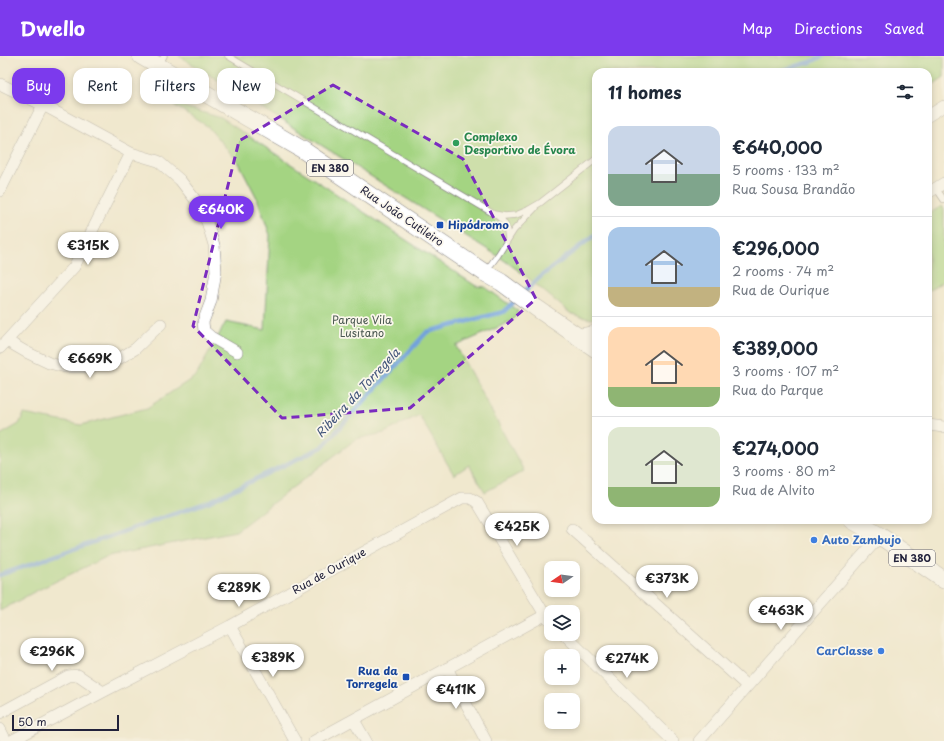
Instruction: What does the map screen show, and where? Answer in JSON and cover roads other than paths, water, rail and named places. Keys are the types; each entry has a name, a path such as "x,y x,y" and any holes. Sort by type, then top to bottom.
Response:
{"main road":[{"name":"Rua João Cutileiro","path":"141,56 161,61 303,150 513,291 592,346"},
{"name":"EN 380","path":"859,524 880,536 944,580"}],"street":[{"path":"0,84 43,105 131,153 158,161 180,180 198,202 207,222 214,245 216,271 211,301 203,322 204,331 211,338 237,352"},
{"path":"0,191 43,105"},
{"path":"932,114 944,106"},
{"path":"131,153 74,267 4,345 26,352 49,363 65,367 87,367 115,361 135,349 160,324"},
{"path":"576,335 592,332"},
{"path":"932,426 944,427"},
{"name":"Rua de Ourique","path":"12,741 230,626 462,498 470,498 476,502 544,612"},
{"path":"572,529 747,686"},
{"path":"699,741 880,536"},
{"path":"314,741 447,668 544,620"},
{"path":"230,626 295,741"},
{"path":"571,641 674,741"},
{"path":"447,668 486,741"},
{"path":"0,712 68,676 78,675 103,692"},
{"path":"354,720 366,741"},
{"path":"0,729 6,741"}],"lane":[{"path":"228,56 494,214 501,219 506,227 508,239"},
{"path":"494,214 505,216 516,215 528,210 540,203 592,162"},
{"path":"936,188 944,200"},
{"path":"485,273 498,256 514,230 540,203"}],"waterway":[{"name":"Ribeira da Torregela","path":"790,68 811,62 823,56"},
{"name":"Ribeira da Torregela","path":"522,294 540,277 592,237"},
{"name":"Ribeira da Torregela","path":"0,575 208,502 322,447 427,332 503,312 517,299"}],"place":[{"name":"Complexo Desportivo de Évora","path":"456,143"},
{"name":"Hipódromo","path":"440,225"},
{"name":"Auto Zambujo","path":"814,540"},
{"name":"CarClasse","path":"881,651"},
{"name":"Rua da Torregela","path":"406,677"}],"park label":[{"name":"Parque Vila Lusitano","path":"362,326"}]}
